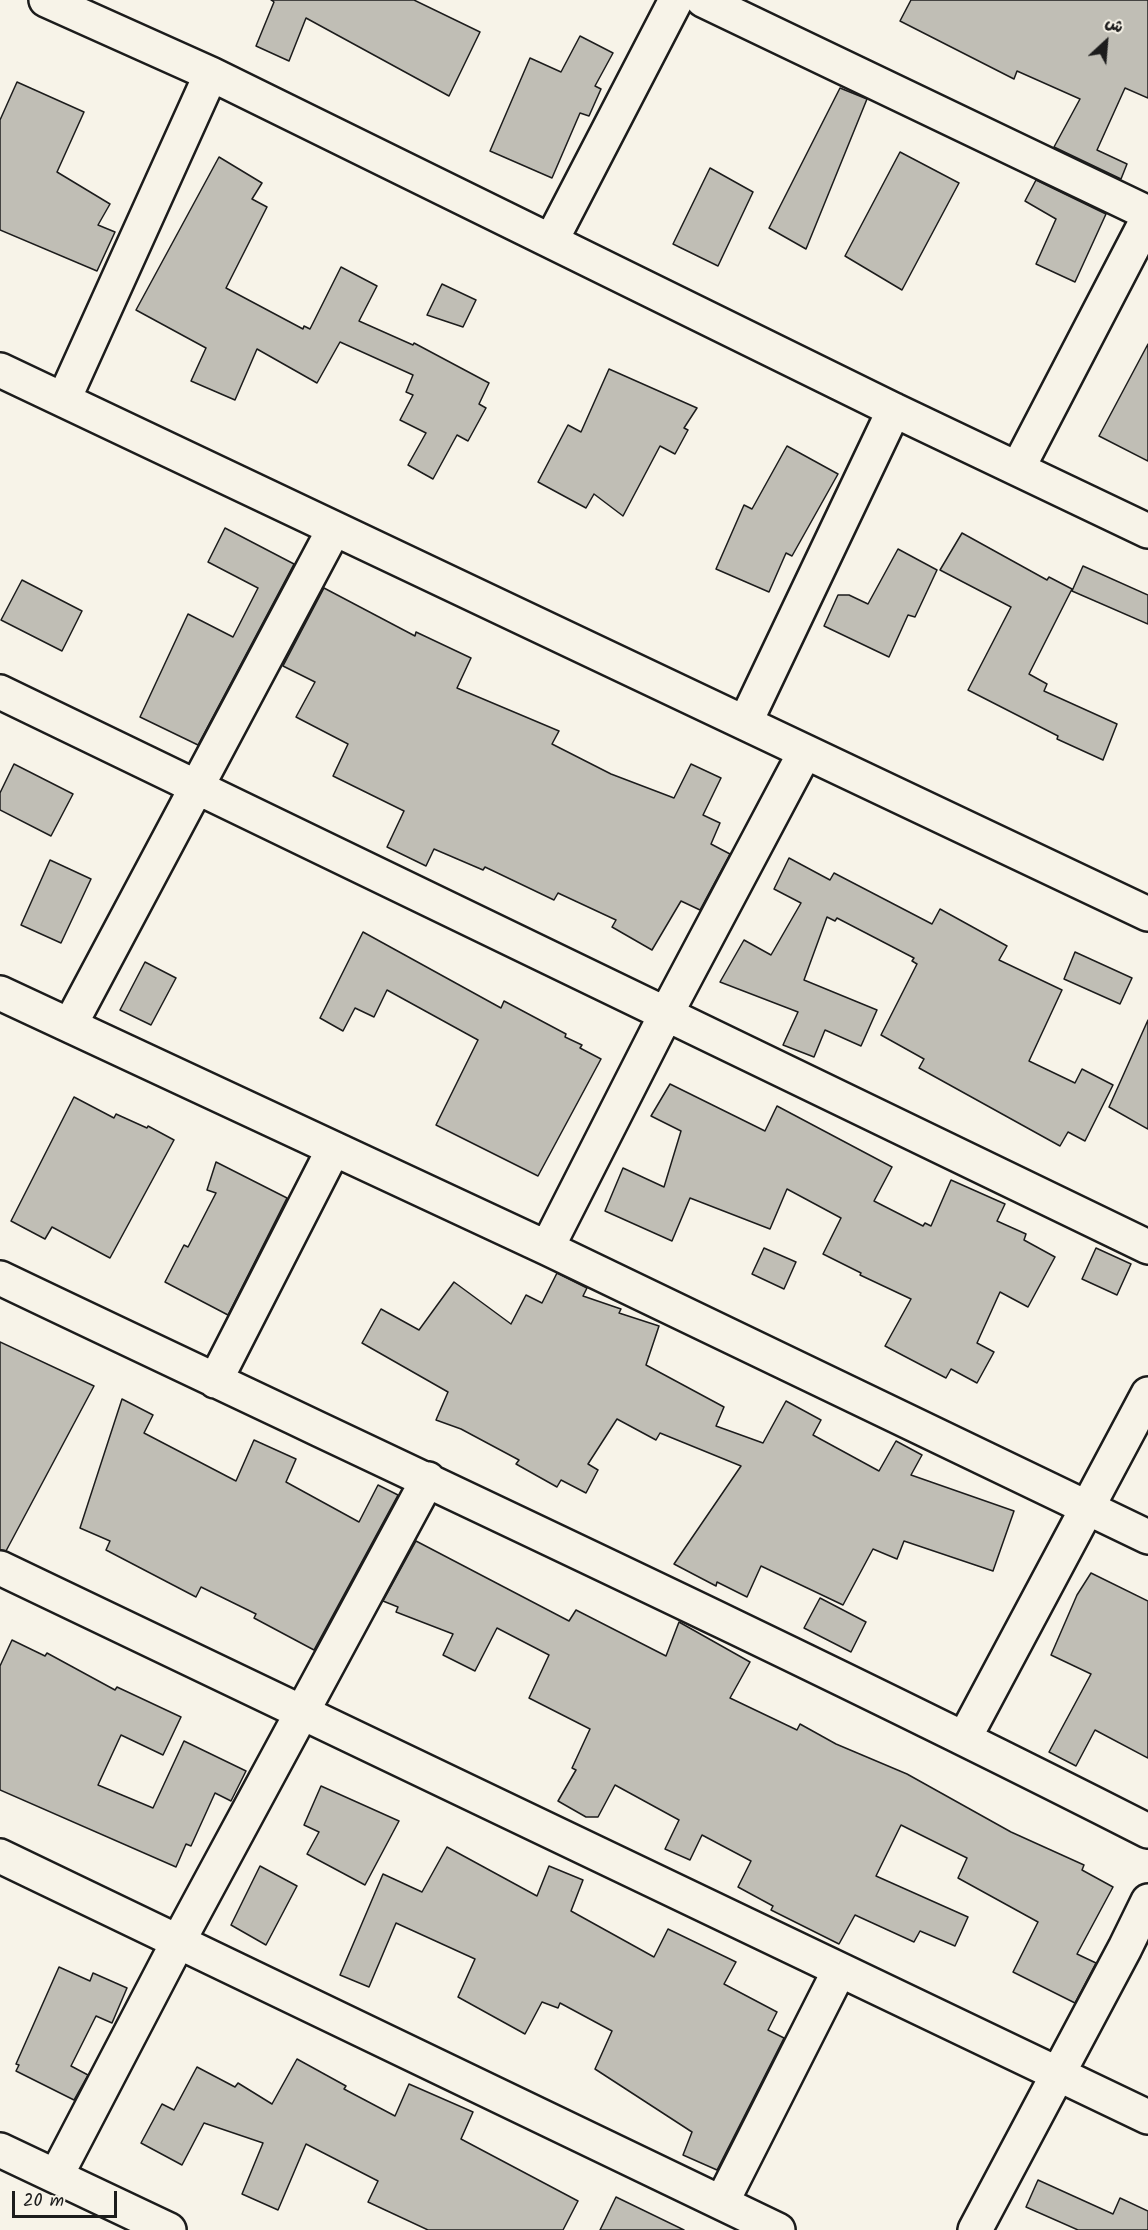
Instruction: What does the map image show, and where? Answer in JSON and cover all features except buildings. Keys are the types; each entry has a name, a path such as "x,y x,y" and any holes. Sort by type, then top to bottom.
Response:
{"street":[{"path":"46,0 211,74 894,410 1148,531"},
{"path":"551,241 676,0"},
{"path":"703,0 1148,216 1018,468"},
{"path":"64,399 211,74"},
{"path":"0,370 1148,914"},
{"path":"745,723 894,410"},
{"path":"70,1025 334,529"},
{"path":"0,692 1148,1247"},
{"path":"547,1248 666,1014 805,752"},
{"path":"0,993 547,1248 1148,1537"},
{"path":"215,1381 333,1150"},
{"path":"0,1278 215,1381 428,1479 965,1737 1148,1831"},
{"path":"965,1737 1148,1394"},
{"path":"57,2176 178,1940 428,1479"},
{"path":"0,1568 1148,2117"},
{"path":"0,1856 778,2230"},
{"path":"975,2230 1148,1900"},
{"path":"722,2202 839,1971"},
{"path":"0,2150 169,2230"}]}
